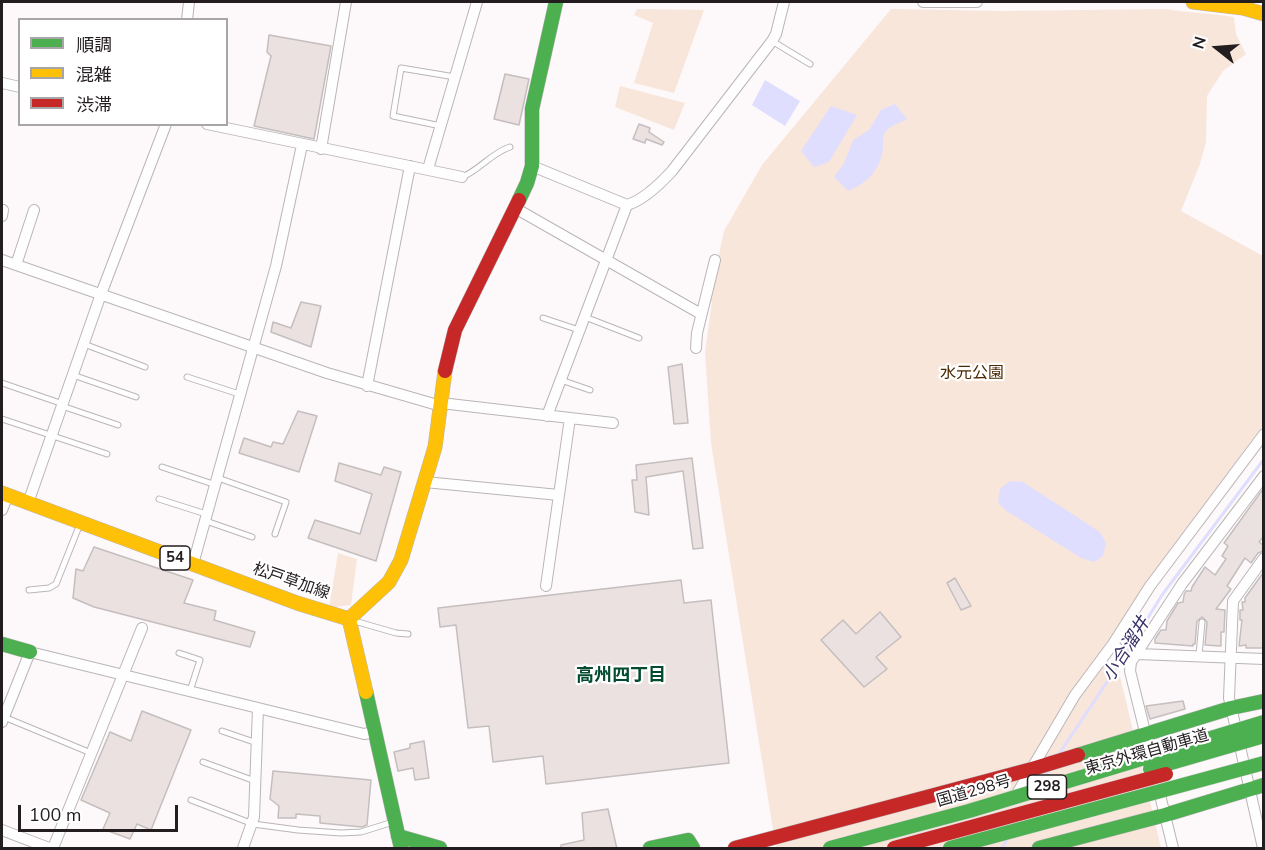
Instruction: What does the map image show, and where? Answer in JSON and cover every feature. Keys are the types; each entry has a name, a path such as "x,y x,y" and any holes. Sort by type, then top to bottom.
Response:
{"main road":[{"path":"440,849 400,842 349,619 378,594 396,572 435,447 446,360 455,330 527,183 531,166 532,109 556,2"},
{"path":"1193,2 1222,4 1262,16"},
{"name":"松戸草加線","path":"4,494 297,603 349,619"},
{"path":"2,644 30,652"},
{"path":"735,849 1038,767 1231,708 1263,701"},
{"name":"国道298号","path":"830,849 969,811 1263,722"},
{"name":"東京外環自動車道","path":"865,849 969,822 1263,736"},
{"name":"東京外環自動車道","path":"894,849 948,836 1263,747"},
{"name":"298","path":"950,849 1263,763"},
{"path":"1039,849 1263,785"},
{"path":"650,849 688,840 693,849"}],"street":[{"path":"187,18 189,2"},
{"path":"321,149 346,2"},
{"path":"428,170 477,2"},
{"path":"531,166 627,205 634,203 672,171 772,41 784,2"},
{"path":"923,2 976,2"},
{"path":"2,83 18,87"},
{"path":"28,503 101,294 165,126"},
{"path":"216,126 462,177"},
{"path":"193,564 255,348 276,266 302,145"},
{"path":"367,386 410,166"},
{"path":"547,416 627,205"},
{"path":"515,208 701,314"},
{"path":"16,265 34,210"},
{"path":"2,260 367,386 441,404 613,423"},
{"path":"696,348 701,314 715,260"},
{"path":"546,586 570,418"},
{"path":"984,849 1038,767 1086,681 1150,586 1263,434"},
{"path":"424,483 559,495"},
{"path":"1173,849 1130,671 1134,658 1182,584 1261,483"},
{"path":"2,510 4,494"},
{"path":"1263,558 1233,601 1228,698 1263,849"},
{"path":"2,830 51,849 142,628"},
{"path":"1113,644 1134,658 1199,656 1263,659"},
{"path":"3,720 30,652 364,735 375,732"},
{"path":"243,849 253,824 258,708"}],"lane":[{"path":"772,41 810,64"},
{"path":"441,126 393,117 401,68 455,76"},
{"path":"462,177 471,173 498,151 510,147"},
{"path":"584,317 639,338"},
{"path":"543,318 579,330"},
{"path":"84,344 145,367"},
{"path":"73,375 136,397"},
{"path":"187,377 242,394"},
{"path":"560,379 590,390"},
{"path":"2,383 118,424"},
{"path":"2,418 107,454"},
{"path":"162,467 286,502 275,534"},
{"path":"159,499 252,537"},
{"path":"29,590 49,588 56,584 80,522"},
{"path":"349,619 396,633 408,633"},
{"path":"1199,656 1202,622"},
{"path":"179,653 200,660 190,692"},
{"path":"3,720 92,753"},
{"path":"222,731 257,743"},
{"path":"203,762 255,781"},
{"path":"191,800 253,824 298,830 341,834 369,831 395,821"}],"green space":[{"path":"637,9 704,10 674,93 634,83 653,23 634,15"},
{"name":"水元公園","path":"891,9 1002,11 1166,9 1234,17 1236,34 1246,54 1223,71 1207,96 1206,142 1200,164 1181,211 1263,256 1263,425 1147,583 1095,660 1119,672 1161,848 776,848 711,443 705,352 712,302 709,302 724,231 762,165"},
{"path":"620,86 685,103 674,130 615,107"},
{"path":"338,553 357,559 351,605 329,608"}],"water":[{"path":"765,80 800,101 785,126 752,105"},
{"path":"895,104 907,119 886,131 879,164 861,185 848,191 834,177 844,163 853,140 869,130 881,110"},
{"path":"831,106 857,115 829,162 814,167 801,151"},
{"path":"1010,481 1023,482 1100,532 1106,543 1103,556 1094,562 1081,558 1005,510 998,502 1000,489"}],"building":[{"path":"269,35 331,46 314,139 254,126 271,56 267,52"},
{"path":"505,74 529,79 519,125 494,119"},
{"path":"639,124 650,128 649,132 664,142 662,145 646,139 645,143 633,139"},
{"path":"301,302 321,306 311,347 271,332 273,322 291,328"},
{"path":"682,364 688,423 674,424 668,367"},
{"path":"298,411 317,416 299,472 239,453 244,438 271,447 273,442 283,444"},
{"path":"692,458 703,548 693,549 683,471 646,477 649,515 635,512 632,480 637,480 636,465"},
{"path":"339,463 381,475 384,467 401,472 376,561 308,538 315,520 360,534 372,494 335,481"},
{"path":"1263,489 1263,537 1259,542 1263,545 1263,551 1258,553 1251,563 1245,558 1227,586 1231,589 1216,609 1225,610 1221,646 1205,645 1207,622 1202,617 1197,621 1193,646 1155,643 1161,630 1166,630 1167,621 1178,603 1183,602 1186,591 1191,591 1205,567 1215,575 1226,559 1222,556 1228,546 1224,543"},
{"path":"94,547 193,580 184,603 216,611 214,620 255,632 250,647 94,607 73,598 76,569 83,571"},
{"path":"1263,573 1263,648 1246,648 1246,645 1239,646 1242,620 1240,620 1240,610 1243,610 1242,602 1245,602 1245,598"},
{"path":"955,578 971,606 961,610 947,583"},
{"path":"681,580 684,603 711,600 729,763 546,784 543,756 493,762 489,726 468,728 456,625 440,627 438,608"},
{"path":"880,612 901,637 876,657 887,669 864,687 821,640 843,620 856,634"},
{"path":"1183,701 1185,709 1150,719 1146,706"},
{"path":"142,711 191,730 151,830 137,824 130,839 103,829 110,813 81,800 110,732 131,741"},
{"path":"424,741 429,778 415,780 413,768 398,771 394,752 410,748 410,744"},
{"path":"273,771 371,780 367,825 362,827 320,823 320,816 296,814 296,818 278,818 279,806 270,799"},
{"path":"608,809 617,849 561,849 561,845 584,840 582,813"}],"waterway":[{"name":"小合溜井","path":"1127,652 1162,595 1264,459"},
{"name":"小合溜井","path":"1057,757 1123,658"},
{"name":"小合溜井","path":"1043,780 1050,768"},
{"name":"小合溜井","path":"1002,848 1007,840"}],"traffic: fast":[{"path":"519,200 532,166 532,109 556,2"},
{"path":"2,644 30,652"},
{"path":"366,692 401,848"},
{"path":"1078,755 1231,708 1264,701"},
{"path":"830,848 969,811 1264,722"},
{"path":"1150,769 1264,736"},
{"path":"950,848 1264,763"},
{"path":"1039,848 1165,815 1264,785"},
{"path":"398,836 440,848"},
{"path":"650,848 688,840 693,848"}],"traffic: slow":[{"path":"1193,2 1243,8 1264,14"},
{"path":"349,619 389,582 401,560 435,447 445,371"},
{"path":"2,493 297,603 349,619 366,692"}],"traffic: jam":[{"path":"445,371 455,330 519,200"},
{"path":"735,848 1078,755"},
{"path":"894,848 1166,774"}],"district":[{"name":"高州四丁目","path":"621,677"}]}
